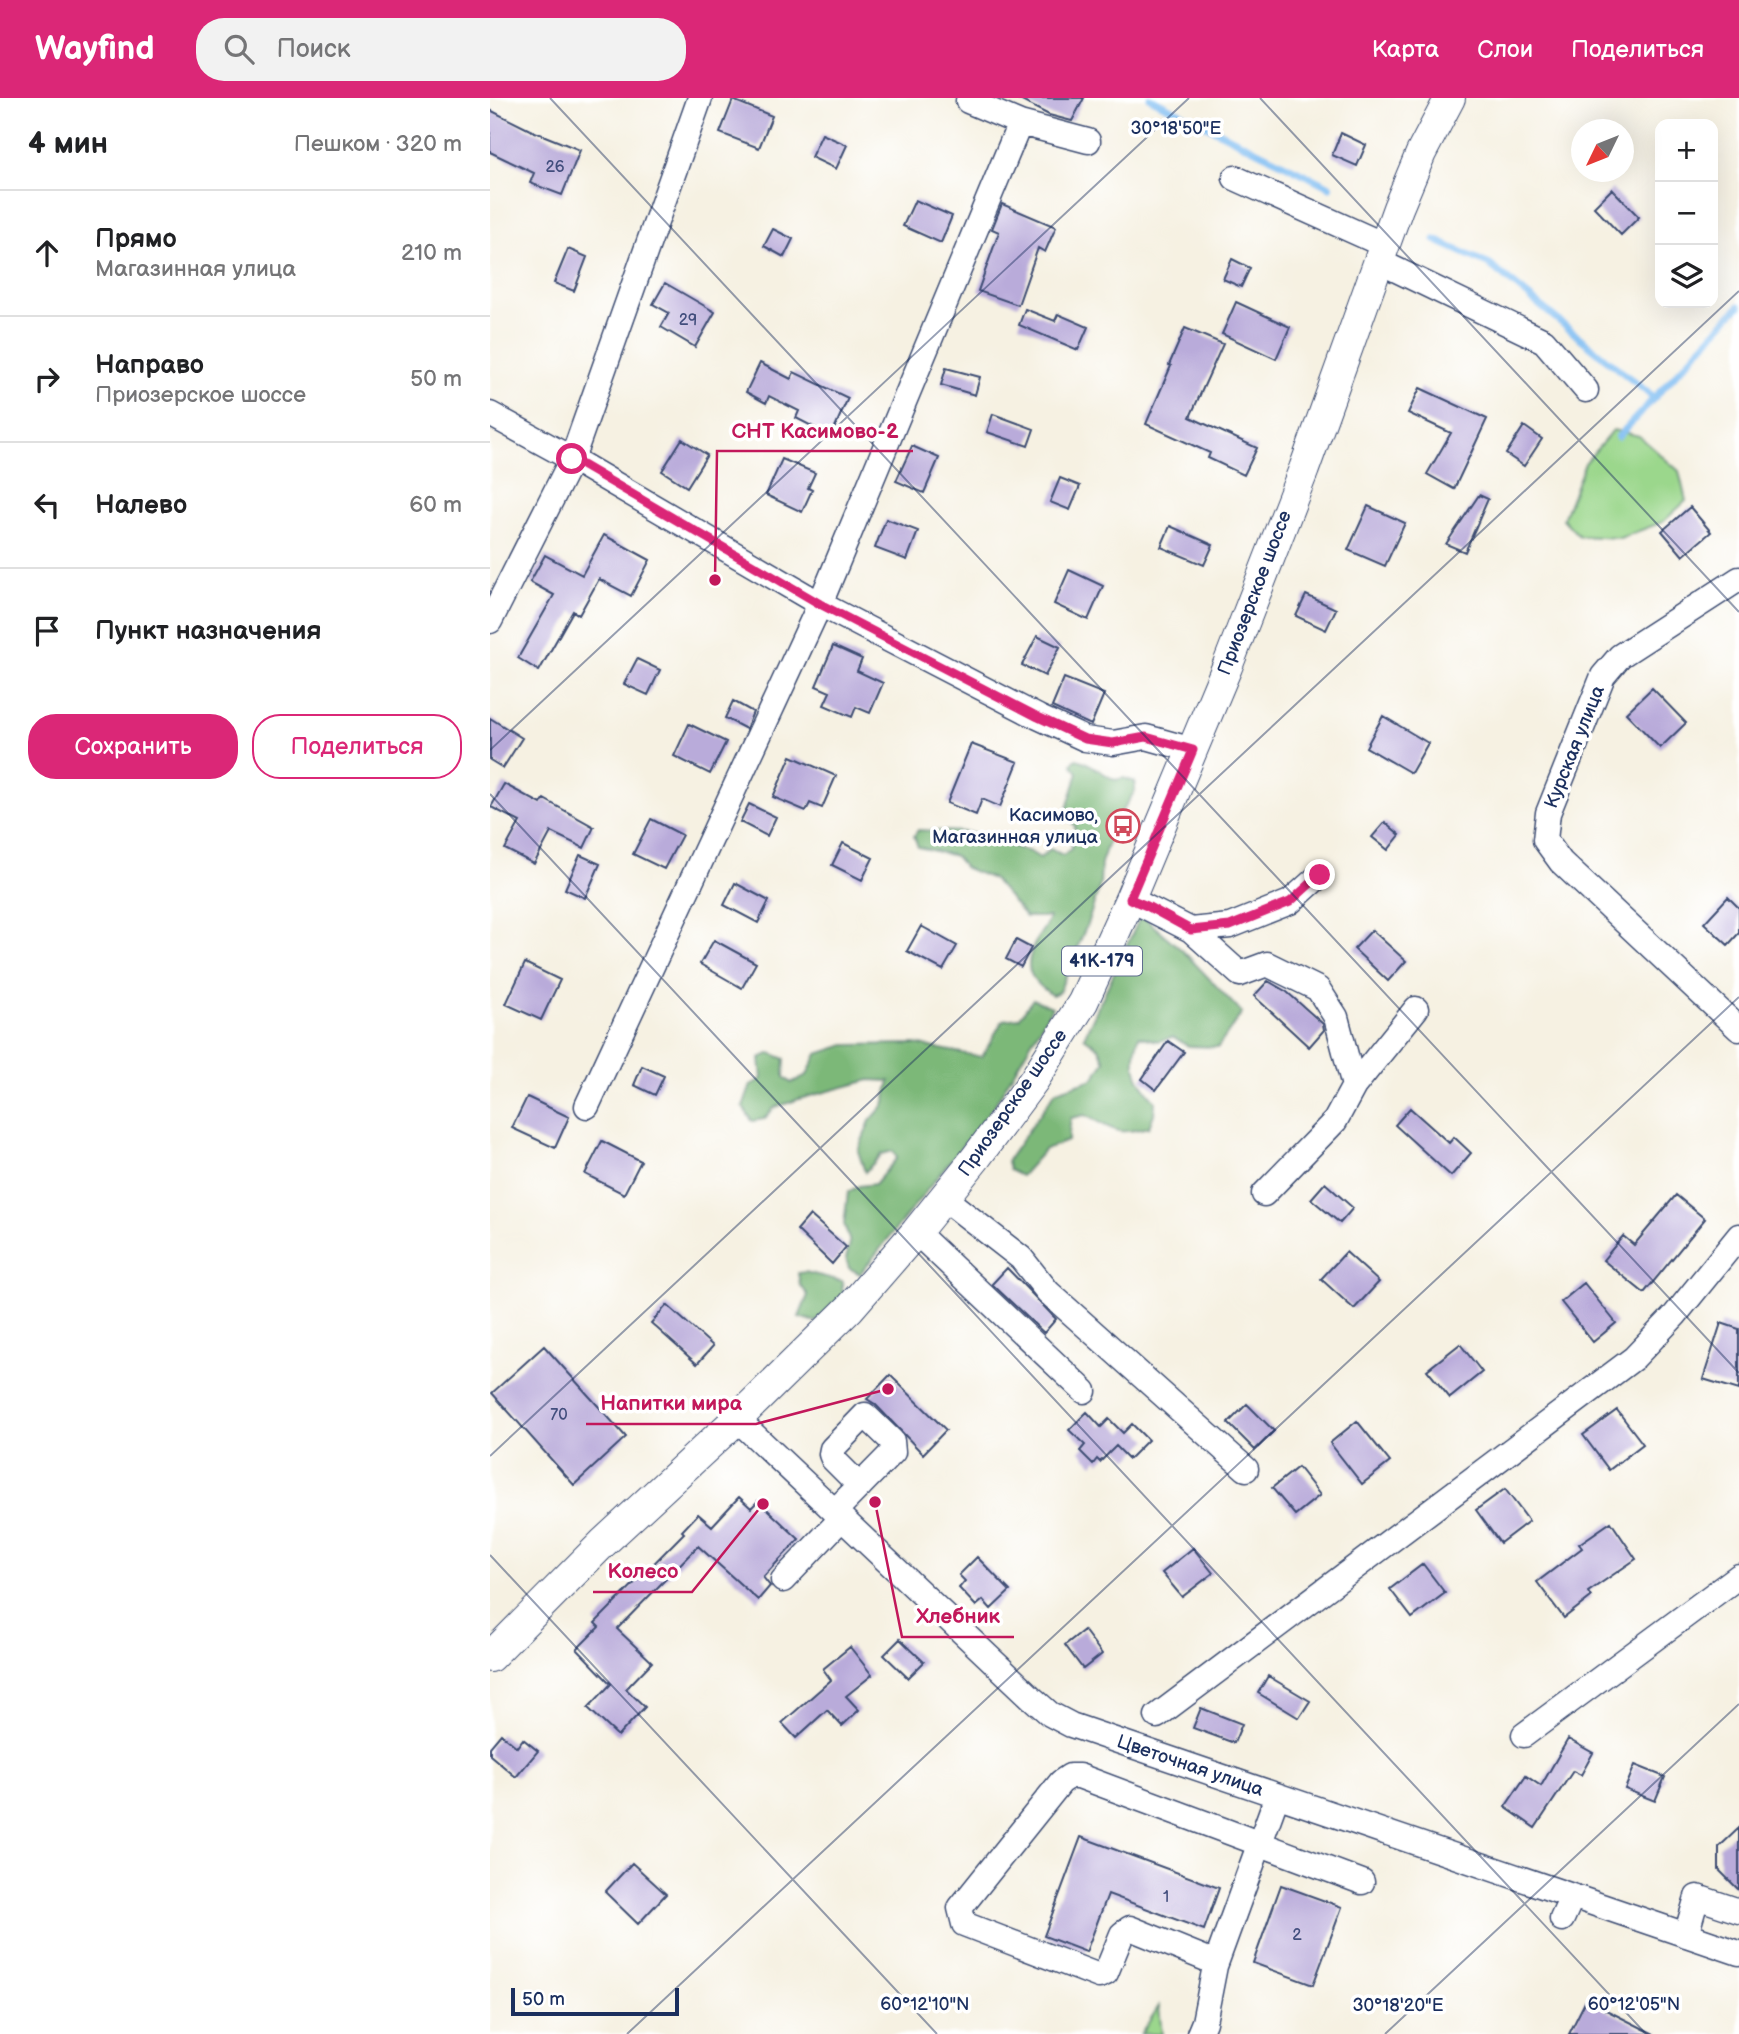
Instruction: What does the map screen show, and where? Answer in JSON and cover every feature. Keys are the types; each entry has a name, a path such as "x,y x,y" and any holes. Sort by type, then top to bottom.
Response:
{"main road":[{"name":"Приозерское шоссе","path":"490,1657 603,1543 737,1419 850,1308 916,1233 1034,1080 1083,1002 1193,750 1304,469 1381,253 1421,153 1450,98"}],"street":[{"path":"490,621 572,459 700,98"},
{"path":"968,101 1020,123 1088,141"},
{"path":"587,1106 820,604 1020,123"},
{"path":"1235,178 1544,341 1586,390"},
{"path":"490,415 572,459 820,604 1026,711 1085,739 1113,743 1146,737 1193,750"},
{"name":"Курская улица","path":"1739,579 1620,656 1603,676 1548,813 1545,840 1561,862 1739,1029"},
{"path":"1191,930 1230,926 1290,902 1320,875"},
{"path":"1130,899 1191,930 1240,974 1266,964 1318,989 1336,1017 1354,1086"},
{"path":"1264,1194 1335,1121 1354,1086 1416,1009"},
{"path":"944,1198 1021,1258 1048,1292 1246,1469"},
{"path":"916,1233 1084,1391"},
{"path":"1157,1716 1634,1358 1675,1315 1739,1236"},
{"name":"Цветочная улица","path":"737,1419 1050,1714 1071,1726 1277,1796 1567,1908 1686,1935 1739,1953"},
{"path":"783,1580 860,1486"},
{"path":"1524,1735 1739,1576"},
{"path":"1216,1963 1130,1928 1122,1934 1106,1973 1099,1976 964,1924 960,1909 1061,1782 1070,1776 1079,1776 1362,1882"},
{"path":"1199,2034 1205,2022 1216,1963 1277,1796"},
{"path":"1686,1935 1697,1897 1739,1911"}],"green space":[{"path":"1613,430 1639,436 1679,471 1686,501 1663,522 1620,538 1579,536 1563,519 1585,463"},
{"path":"1076,759 1115,780 1124,778 1135,782 1135,791 1116,820 1101,863 1100,885 1088,922 1059,992 1052,995 1032,977 1029,963 1033,947 1049,917 1026,917 993,879 965,868 955,856 918,847 914,836 918,830 967,832 1030,852 1040,858 1050,849 1063,855 1071,849 1075,826 1065,815 1078,773 1072,764"},
{"path":"1141,915 1183,951 1242,1013 1218,1047 1188,1046 1173,1037 1158,1041 1139,1036 1135,1056 1136,1071 1155,1101 1149,1127 1121,1131 1109,1128 1085,1115 1071,1118 1068,1141 1045,1149 1021,1176 1009,1170 1007,1161 1056,1091 1093,1079 1105,1061 1099,1048 1084,1037"},
{"path":"1033,999 1052,1007 994,1106 860,1274 849,1268 846,1258 850,1243 844,1224 848,1192 859,1186 875,1184 897,1158 893,1151 882,1154 865,1172 858,1151 870,1121 884,1105 890,1081 870,1080 799,1099 774,1108 764,1119 752,1121 743,1107 751,1085 762,1079 760,1058 771,1053 785,1059 784,1077 791,1083 807,1075 817,1054 845,1045 915,1044 982,1057 1003,1020 1019,1018"},
{"path":"805,1272 842,1281 843,1295 816,1322 799,1317 808,1295 800,1285 798,1273"},
{"path":"1159,2006 1162,2034 1141,2034"}],"building":[{"path":"1016,98 1084,98 1072,121 1049,115"},
{"path":"733,100 772,116 759,148 720,133"},
{"path":"490,110 580,150 562,195 530,183 534,173 490,152"},
{"path":"1341,133 1366,145 1357,166 1332,155"},
{"path":"822,134 847,145 836,169 811,157"},
{"path":"1612,189 1639,217 1621,235 1594,207"},
{"path":"915,200 952,216 941,243 903,226"},
{"path":"1002,204 1056,227 1045,252 1038,248 1018,305 978,291 999,232 992,229"},
{"path":"773,229 793,239 784,257 764,246"},
{"path":"568,249 587,257 574,291 554,283"},
{"path":"1232,259 1250,268 1241,287 1223,279"},
{"path":"665,283 715,312 695,347 661,327 669,313 653,304"},
{"path":"1236,302 1290,327 1276,359 1222,334"},
{"path":"1025,309 1055,321 1058,314 1088,327 1078,350 1019,325"},
{"path":"1185,328 1223,344 1190,417 1257,448 1244,475 1208,458 1210,453 1146,424"},
{"path":"760,363 791,379 794,372 848,398 831,436 796,418 799,411 769,396 766,403 746,392"},
{"path":"946,368 980,377 975,395 941,385"},
{"path":"1420,388 1487,419 1454,489 1427,474 1451,433 1408,413"},
{"path":"993,414 1034,429 1028,446 987,432"},
{"path":"1524,426 1542,439 1524,466 1506,454"},
{"path":"682,439 707,455 687,487 662,471"},
{"path":"912,446 939,458 924,493 896,481"},
{"path":"782,459 815,473 808,488 812,490 802,512 766,495"},
{"path":"1060,478 1080,486 1070,510 1050,502"},
{"path":"1479,495 1488,499 1465,552 1446,544"},
{"path":"1368,506 1405,523 1385,566 1348,550"},
{"path":"1690,507 1711,532 1683,556 1662,531"},
{"path":"886,519 918,531 907,560 875,548"},
{"path":"1170,526 1213,545 1204,565 1161,547"},
{"path":"604,535 650,560 631,596 599,579 579,615 573,611 539,671 518,658 554,595 530,582 545,555 582,575"},
{"path":"1069,570 1103,586 1088,620 1054,604"},
{"path":"1306,595 1336,609 1326,630 1296,616"},
{"path":"1037,636 1060,647 1045,676 1022,665"},
{"path":"833,646 862,659 857,671 883,683 870,713 856,707 852,717 824,705 830,692 816,686"},
{"path":"637,659 660,670 648,695 624,684"},
{"path":"1064,678 1104,694 1091,725 1052,707"},
{"path":"1652,688 1686,723 1660,748 1626,713"},
{"path":"733,701 753,712 746,729 725,718"},
{"path":"1383,716 1428,743 1411,773 1366,747"},
{"path":"490,718 522,738 503,768 490,760"},
{"path":"689,724 726,742 710,774 674,756"},
{"path":"971,744 1018,762 1000,807 982,799 976,815 947,803"},
{"path":"791,756 836,776 822,808 810,803 806,811 773,797"},
{"path":"504,784 541,804 544,799 594,827 584,848 551,832 534,864 505,849 520,822 491,807"},
{"path":"749,804 776,817 767,836 740,822"},
{"path":"651,819 682,835 664,869 633,854"},
{"path":"1385,822 1400,835 1388,850 1372,837"},
{"path":"843,843 873,858 862,880 832,865"},
{"path":"580,855 600,864 585,898 565,889"},
{"path":"735,883 769,901 758,923 724,905"},
{"path":"1728,897 1739,908 1739,933 1728,945 1704,923"},
{"path":"921,926 957,946 943,970 907,951"},
{"path":"1372,930 1406,961 1388,981 1354,949"},
{"path":"714,940 756,963 742,988 700,964"},
{"path":"1016,940 1031,948 1021,967 1006,959"},
{"path":"525,963 560,980 541,1020 506,1004"},
{"path":"1268,981 1287,992 1323,1024 1324,1030 1309,1047 1254,996"},
{"path":"1168,1041 1184,1052 1156,1090 1142,1079"},
{"path":"642,1066 664,1076 655,1095 634,1085"},
{"path":"527,1097 569,1117 555,1148 512,1128"},
{"path":"1410,1108 1449,1143 1454,1137 1471,1153 1451,1176 1395,1125"},
{"path":"602,1141 641,1161 624,1194 585,1174"},
{"path":"1325,1183 1353,1208 1340,1223 1311,1199"},
{"path":"1676,1195 1705,1219 1644,1293 1603,1260 1623,1236 1634,1245"},
{"path":"810,1215 846,1247 832,1264 797,1230"},
{"path":"1346,1252 1379,1282 1354,1309 1321,1279"},
{"path":"1007,1268 1056,1319 1044,1333 992,1284"},
{"path":"1584,1283 1616,1323 1593,1342 1561,1302"},
{"path":"667,1305 713,1346 697,1364 651,1323"},
{"path":"1721,1323 1739,1329 1739,1390 1703,1379"},
{"path":"1460,1344 1482,1372 1450,1398 1427,1370"},
{"path":"544,1346 626,1437 574,1485 492,1393"},
{"path":"890,1375 946,1430 923,1454 867,1399"},
{"path":"1247,1404 1274,1431 1255,1450 1228,1423"},
{"path":"1617,1410 1643,1444 1609,1470 1583,1435"},
{"path":"1087,1412 1101,1427 1109,1419 1123,1433 1132,1424 1148,1440 1129,1459 1116,1446 1100,1462 1097,1459 1093,1464 1080,1451 1085,1445 1069,1430"},
{"path":"1357,1421 1390,1462 1362,1484 1330,1443"},
{"path":"1298,1467 1320,1495 1295,1515 1272,1488"},
{"path":"1505,1489 1529,1521 1500,1543 1476,1510"},
{"path":"739,1497 751,1508 758,1501 799,1539 763,1577 770,1586 758,1600 698,1546 617,1629 652,1662 626,1689 645,1707 618,1736 588,1708 611,1684 577,1649 599,1627 595,1623 684,1533 682,1531 698,1514 712,1526"},
{"path":"1611,1522 1636,1559 1588,1592 1591,1597 1564,1618 1537,1582 1582,1548 1579,1544"},
{"path":"1193,1548 1213,1573 1182,1597 1162,1573"},
{"path":"977,1557 1010,1591 991,1609 983,1600 976,1606 959,1588 965,1581 959,1575"},
{"path":"1423,1564 1445,1593 1412,1618 1390,1589"},
{"path":"1084,1630 1102,1654 1083,1669 1065,1645"},
{"path":"900,1639 924,1662 908,1678 884,1655"},
{"path":"850,1647 872,1675 846,1696 859,1710 842,1726 827,1710 796,1738 782,1723 831,1680 823,1669"},
{"path":"1268,1676 1310,1701 1299,1718 1258,1693"},
{"path":"1201,1708 1242,1724 1234,1743 1193,1728"},
{"path":"501,1734 517,1747 523,1739 538,1751 516,1777 490,1755 490,1747"},
{"path":"1568,1739 1593,1753 1581,1775 1573,1771 1535,1828 1505,1807 1526,1776 1541,1786"},
{"path":"1635,1765 1665,1777 1655,1801 1625,1789"},
{"path":"1739,1828 1739,1890 1719,1870 1719,1847"},
{"path":"1081,1837 1219,1888 1204,1930 1108,1894 1086,1952 1044,1936"},
{"path":"632,1863 666,1894 638,1924 605,1892"},
{"path":"1281,1885 1342,1907 1313,1985 1253,1963"},
{"path":"1586,2000 1654,2034 1569,2034"}],"waterway":[{"path":"1150,98 1330,187"},
{"path":"1435,240 1490,265 1653,397"},
{"path":"1618,437 1739,306"}],"place":[{"name":"СНТ Касимово-2","path":"715,580"},
{"name":"Касимово, Магазинная улица","path":"1123,826"},
{"name":"Напитки мира","path":"888,1389"},
{"name":"Хлебник","path":"875,1502"},
{"name":"Колесо","path":"763,1504"}],"route":[{"path":"572,459 820,604 1038,717 1085,739 1113,743 1146,737 1193,750 1130,899 1191,930 1230,926 1290,902 1320,875"}]}
